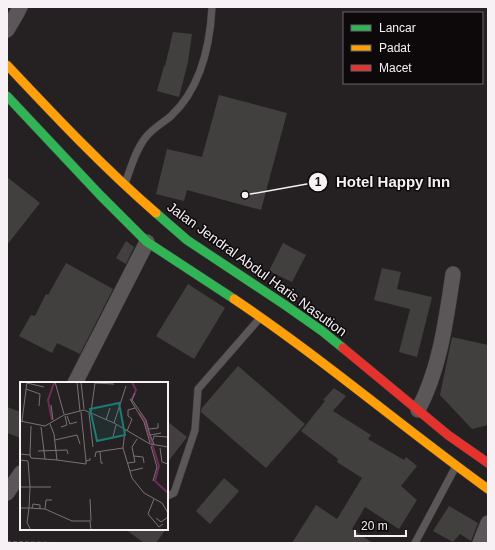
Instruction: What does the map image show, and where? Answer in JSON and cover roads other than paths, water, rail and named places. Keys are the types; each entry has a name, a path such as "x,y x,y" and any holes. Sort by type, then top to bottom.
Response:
{"highway":[{"name":"Jalan Jendral Abdul Haris Nasution","path":"7,65 57,119 124,185 188,240 292,309 322,331 448,435 488,463"},
{"path":"7,96 100,195 147,242 261,316 488,489"}],"street":[{"path":"7,30 20,7"},
{"path":"76,382 147,242"},
{"path":"418,410 428,388 441,346 453,274"},
{"path":"7,493 20,474"},
{"path":"480,543 488,523"}],"lane":[{"path":"124,185 143,141 156,126 171,116 184,102 198,77 206,57 212,7"},
{"path":"168,496 174,493 195,430 198,389 261,316"},
{"path":"415,543 456,466"}],"place":[{"name":"Hotel Happy Inn","path":"245,195"}]}
